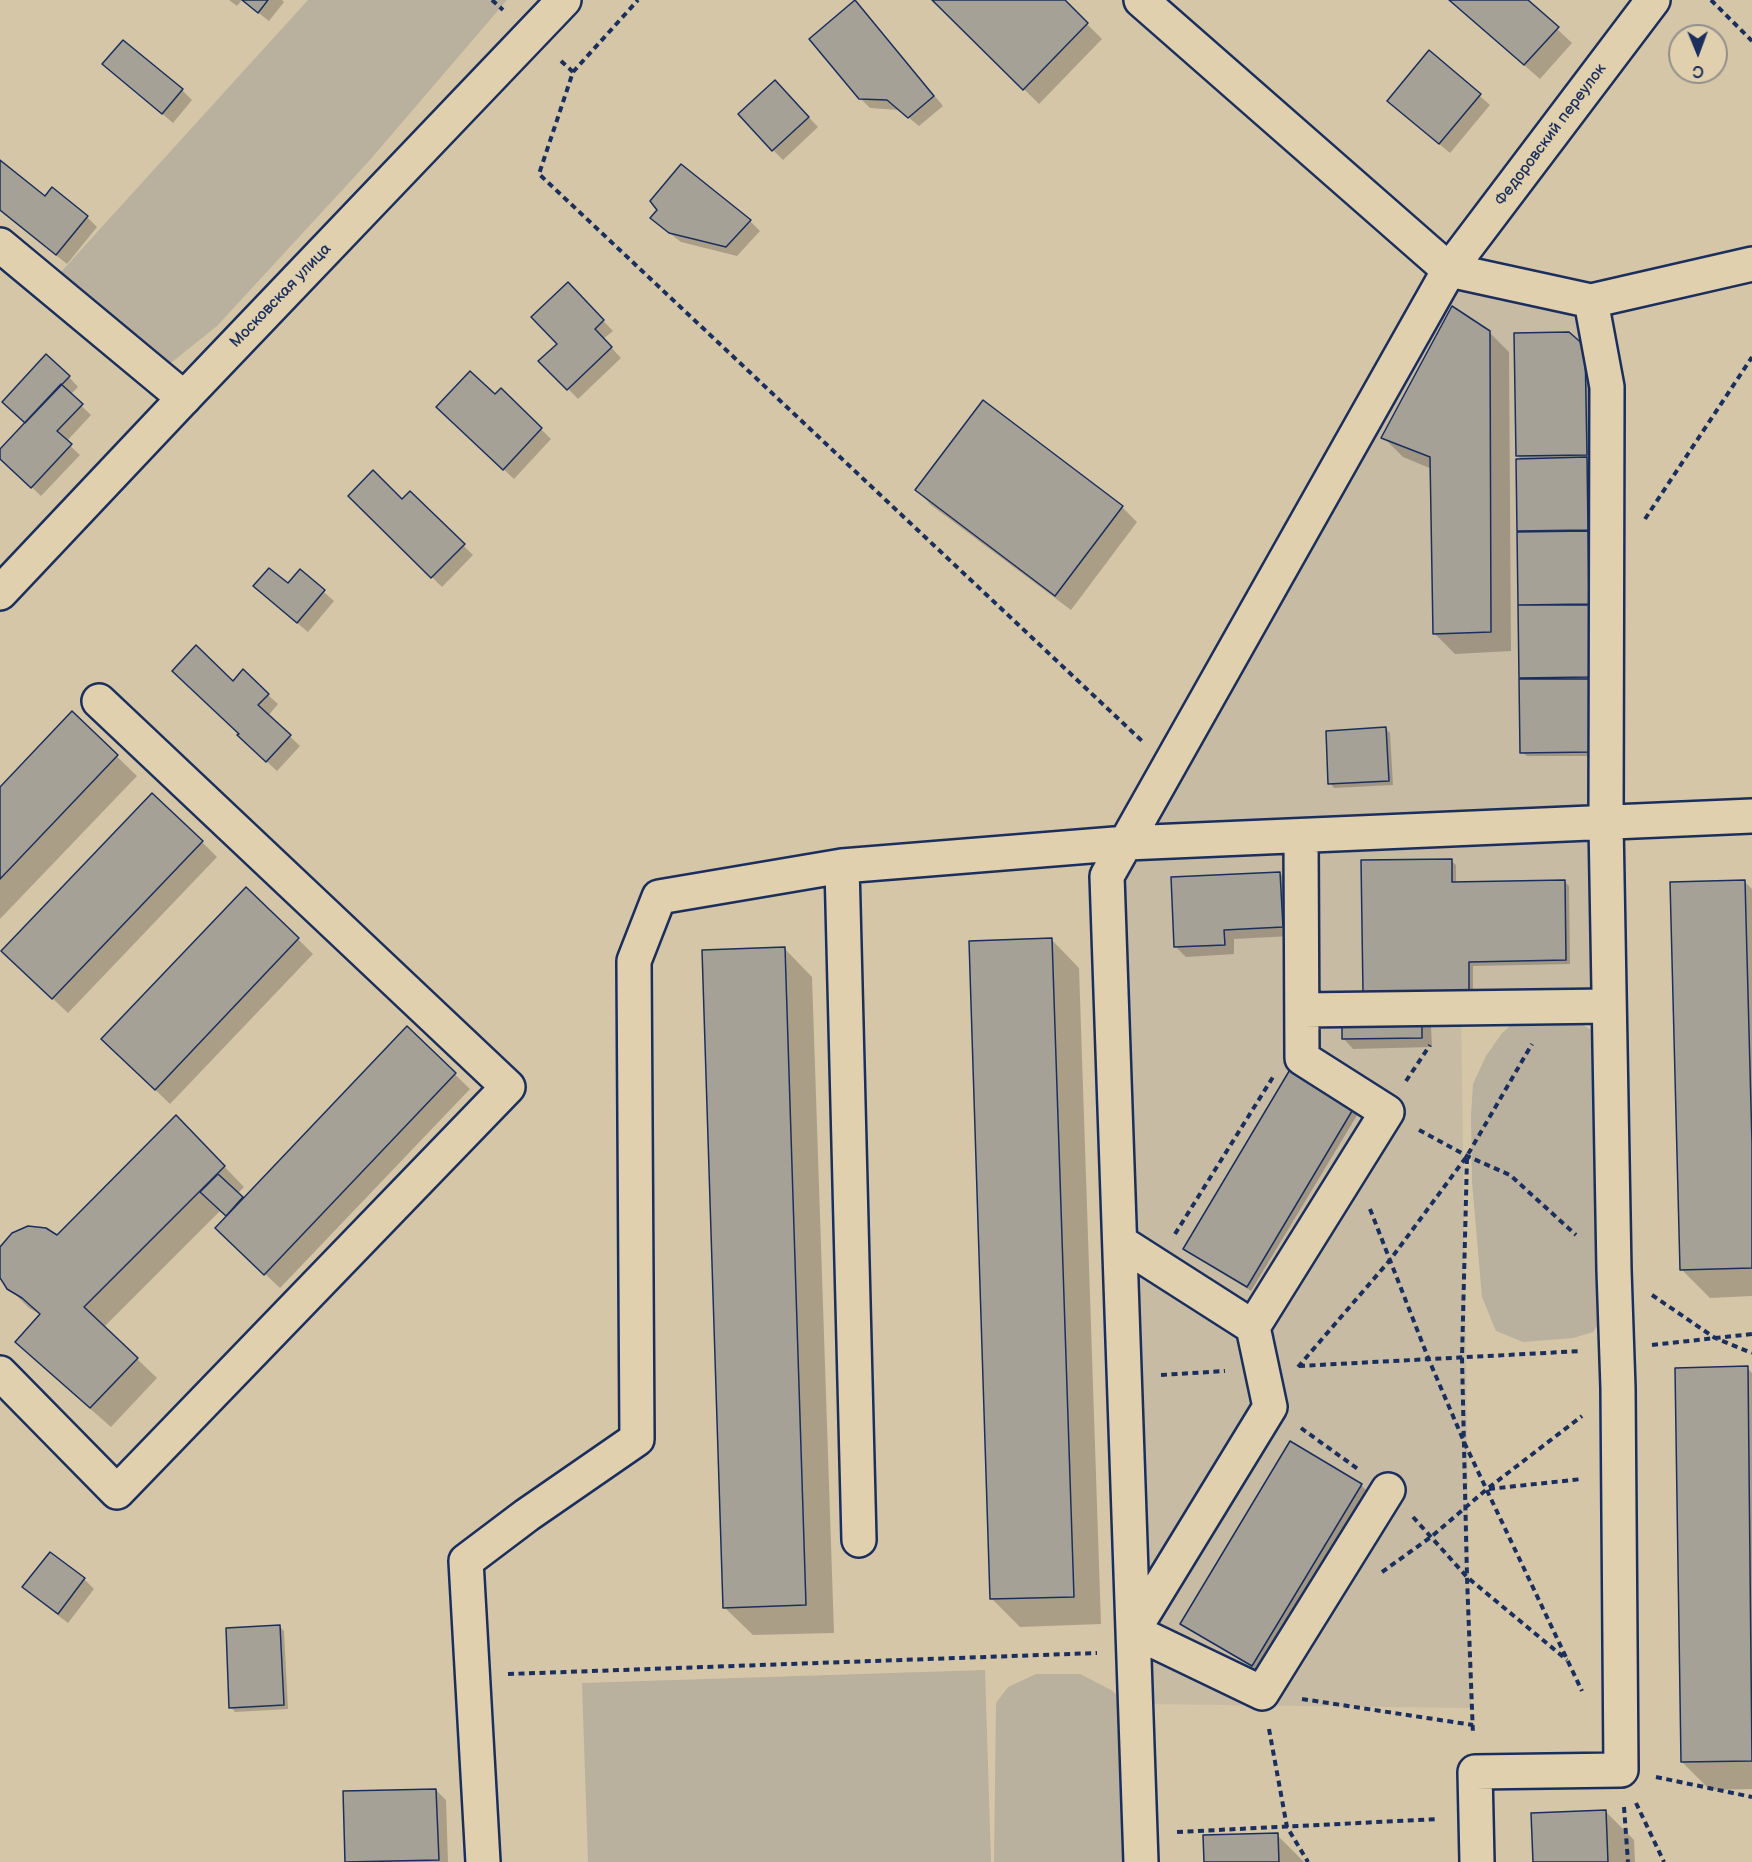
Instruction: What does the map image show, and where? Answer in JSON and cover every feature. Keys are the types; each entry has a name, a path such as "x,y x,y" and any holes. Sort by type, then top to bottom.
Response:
{"street":[{"name":"Московская улица","path":"0,593 564,0"},
{"path":"1141,0 1449,270 1591,302 1752,264"},
{"name":"Федоровский переулок","path":"1140,1848 1107,876 1449,270 1653,0"},
{"path":"0,246 184,398"},
{"path":"1477,1862 1475,1772 1621,1770 1618,1388 1606,823 1608,387 1591,302"},
{"path":"0,1373 117,1492 508,1087 99,701"},
{"path":"483,1862 466,1561 527,1515 637,1439 634,961 659,897 842,866 1127,843 1752,816"},
{"path":"1253,1327 1387,1112 1302,1058 1301,836"},
{"path":"842,866 859,1540"},
{"path":"1303,1020 1453,1008 1609,1006"},
{"path":"1120,1242 1253,1327 1270,1407 1133,1641 1262,1694 1388,1490"}],"path":[{"path":"638,0 573,72 539,174 1169,766"},
{"path":"1711,0 1752,41"},
{"path":"561,61 573,72"},
{"path":"1640,527 1752,357"},
{"path":"1554,1006 1467,1156 1390,1260 1299,1366 1270,1407 1388,1490 1467,1577 1567,1660"},
{"path":"1453,1008 1387,1112 1467,1156 1510,1175 1614,1270 1715,1338 1752,1353"},
{"path":"1156,1265 1303,1020"},
{"path":"1467,1156 1462,1358 1467,1577 1475,1772"},
{"path":"1353,1166 1429,1360 1465,1444 1587,1700"},
{"path":"1124,1377 1616,1349 1752,1334"},
{"path":"1376,1576 1431,1537 1487,1489 1618,1388"},
{"path":"1487,1489 1619,1475"},
{"path":"471,1675 1133,1641"},
{"path":"1308,1862 1287,1827 1262,1694 1473,1725"},
{"path":"1621,1770 1752,1797"},
{"path":"1621,1770 1628,1862"},
{"path":"1621,1770 1664,1862"},
{"path":"1140,1848 1287,1827 1476,1818"}],"shaded area":[{"path":"308,0 507,0 369,161 217,326 167,366 50,284"},
{"path":"1453,268 1593,299 1608,1004 1461,1008 1471,1708 1137,1704 1109,876"},
{"path":"1520,1017 1580,1023 1602,1037 1608,1311 1593,1332 1573,1338 1523,1342 1496,1331 1482,1297 1472,1182 1473,1084 1486,1056 1502,1033"},
{"path":"985,1670 991,1862 588,1862 582,1683"},
{"path":"1036,1674 1080,1674 1111,1690 1133,1707 1138,1862 994,1862 996,1703 1008,1687"}],"building":[{"path":"242,0 268,0 258,13"},
{"path":"855,0 934,96 908,118 887,100 859,99 809,39"},
{"path":"932,0 1065,0 1088,23 1023,90"},
{"path":"1449,0 1528,0 1559,27 1524,65"},
{"path":"123,40 183,89 162,114 102,64"},
{"path":"1429,50 1481,94 1439,144 1387,101"},
{"path":"775,80 809,117 772,151 738,114"},
{"path":"0,160 45,196 52,187 88,216 56,255 0,210"},
{"path":"681,164 751,220 726,247 669,233 650,218 657,210 650,201"},
{"path":"568,282 604,320 595,329 612,347 567,390 538,361 557,344 531,317"},
{"path":"1452,306 1490,331 1491,632 1433,634 1430,457 1381,438"},
{"path":"1569,332 1585,346 1587,455 1516,456 1514,333"},
{"path":"46,354 70,376 25,423 2,402"},
{"path":"470,371 495,394 501,388 542,428 503,470 436,407"},
{"path":"61,384 83,404 57,431 72,444 31,488 0,459 0,449"},
{"path":"983,400 1123,506 1055,596 915,490"},
{"path":"1587,457 1588,530 1517,531 1516,459"},
{"path":"373,470 402,499 410,491 465,544 431,578 348,496"},
{"path":"1588,531 1589,604 1518,605 1517,532"},
{"path":"269,568 288,583 300,569 325,590 297,623 253,586"},
{"path":"1518,605 1589,605 1590,677 1519,678"},
{"path":"196,645 233,681 243,669 269,694 258,705 291,735 266,762 172,671"},
{"path":"1519,679 1590,679 1591,752 1520,753"},
{"path":"72,711 118,755 0,879 0,787"},
{"path":"1386,727 1389,781 1328,784 1326,731"},
{"path":"152,793 203,841 52,999 1,951"},
{"path":"1452,859 1452,882 1565,880 1566,960 1469,962 1469,991 1363,993 1361,860"},
{"path":"1280,872 1283,927 1224,930 1225,945 1174,947 1171,877"},
{"path":"1745,880 1752,1144 1752,1268 1680,1270 1670,882"},
{"path":"246,887 299,938 155,1090 101,1039"},
{"path":"1052,938 1074,1597 990,1599 969,941"},
{"path":"785,947 806,1605 723,1608 702,950"},
{"path":"1422,1015 1422,1038 1342,1039 1342,1016"},
{"path":"407,1026 456,1073 264,1275 215,1228"},
{"path":"1291,1068 1355,1106 1247,1287 1183,1249"},
{"path":"176,1115 225,1166 84,1307 138,1358 90,1408 15,1342 40,1314 22,1298 7,1289 0,1278 0,1247 12,1233 28,1226 46,1228 57,1235"},
{"path":"218,1174 243,1197 226,1216 200,1192"},
{"path":"1748,1366 1752,1761 1681,1762 1675,1368"},
{"path":"1290,1441 1362,1484 1252,1666 1180,1624"},
{"path":"50,1552 85,1578 58,1614 22,1587"},
{"path":"280,1625 284,1705 229,1708 226,1628"},
{"path":"436,1789 439,1860 345,1862 343,1791"},
{"path":"1606,1810 1608,1862 1533,1862 1531,1813"},
{"path":"1278,1833 1279,1862 1204,1862 1203,1835"}]}
